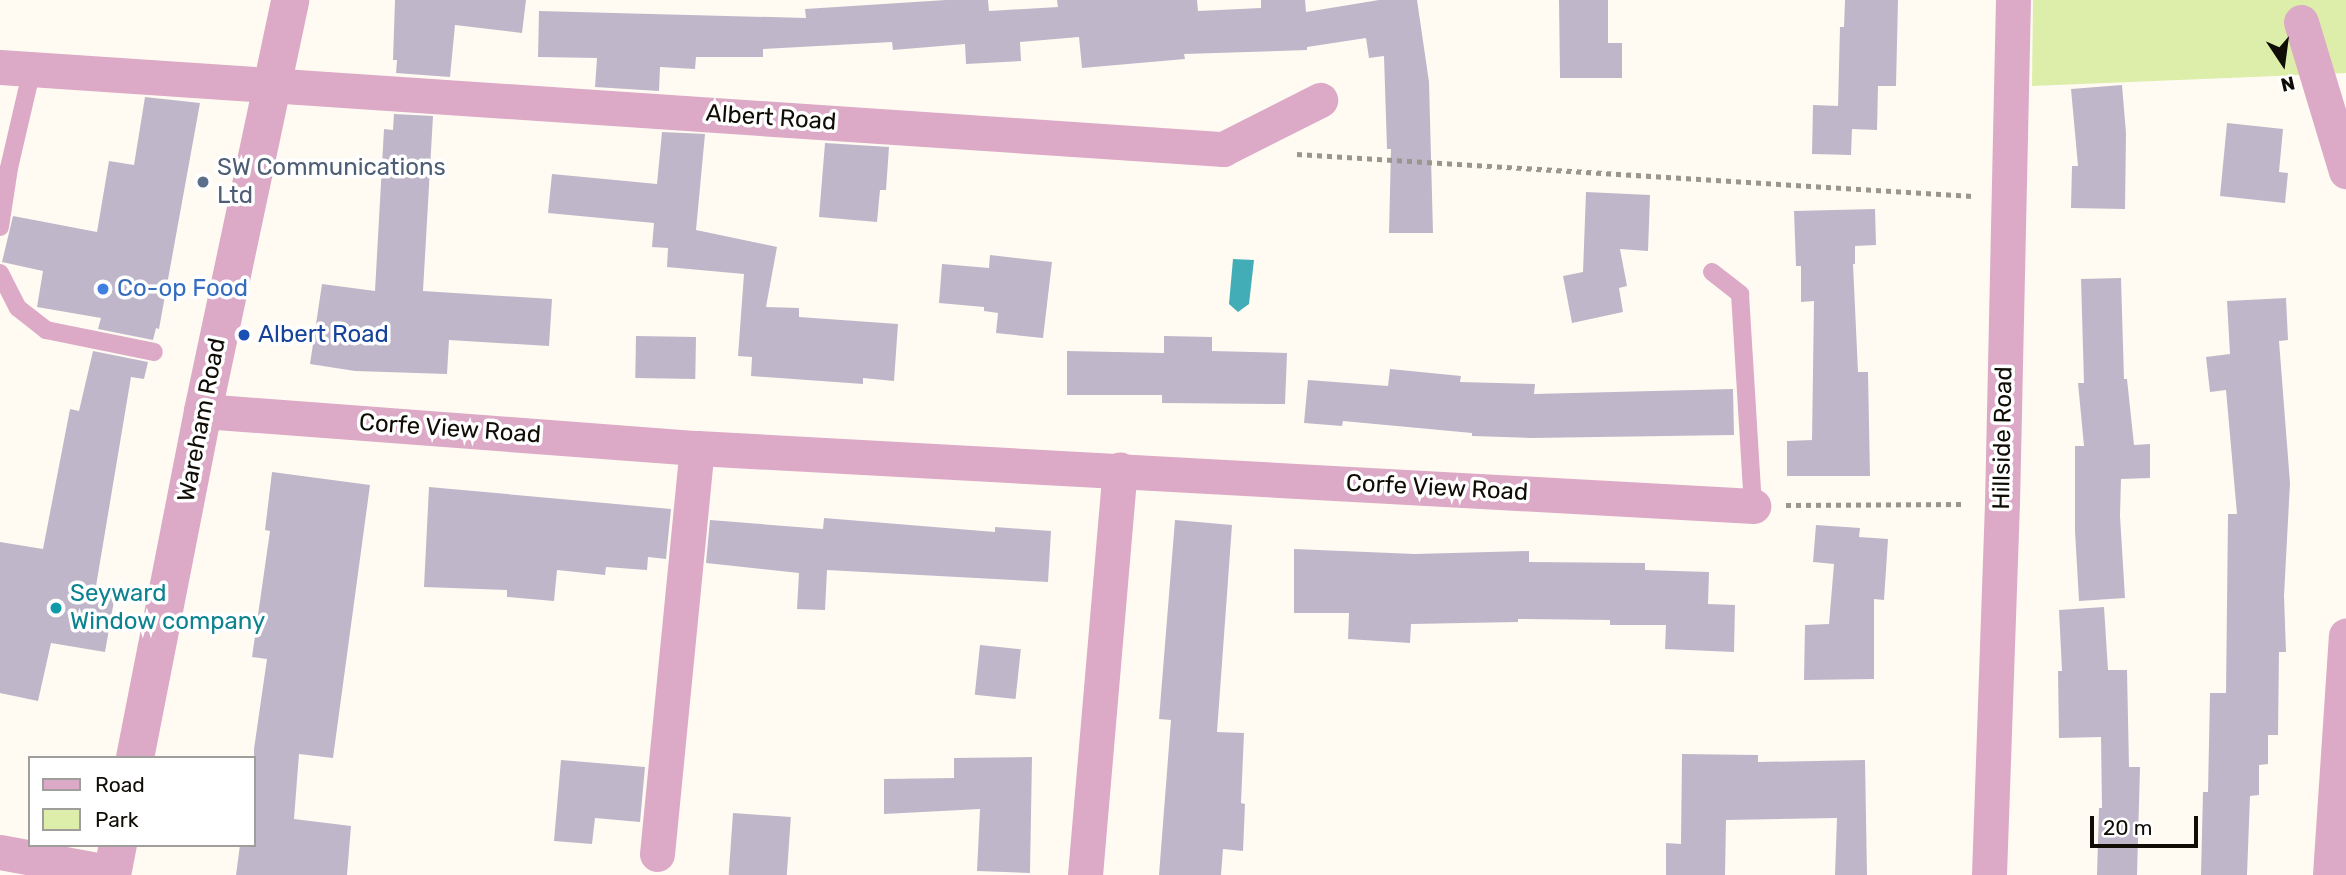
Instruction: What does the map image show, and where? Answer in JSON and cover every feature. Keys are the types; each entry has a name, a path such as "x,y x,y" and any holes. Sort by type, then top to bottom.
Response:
{"street":[{"name":"Wareham Road","path":"135,756 270,83 290,0"},
{"name":"Hillside Road","path":"1989,875 2002,503 2013,0"},
{"path":"2301,22 2346,171"},
{"name":"Albert Road","path":"16,67 1223,149 1320,100"},
{"name":"Corfe View Road","path":"203,411 697,448 1753,506"},
{"path":"657,854 697,448"},
{"path":"1085,875 1120,470"},
{"path":"2330,875 2346,636"},
{"path":"0,852 114,864"}],"lane":[{"path":"0,227 9,168 16,67"},
{"path":"1712,272 1740,293 1753,506"},
{"path":"0,273 18,308 46,330 155,352"}],"path":[{"path":"1292,153 2009,198"},
{"path":"1753,506 2002,503"}],"green space":[{"path":"2033,0 2346,0 2346,73 2032,86"}],"water":[{"path":"1233,259 1254,260 1249,304 1238,312 1229,304"}],"building":[{"path":"395,0 526,0 522,33 455,25 450,77 396,73 397,60 393,60"},
{"path":"988,0 989,11 1058,7 1057,0 1197,0 1198,11 1261,8 1261,0 1305,0 1306,12 1379,0 1417,0 1429,82 1433,233 1389,233 1391,149 1387,149 1384,56 1369,58 1366,38 1307,47 1307,50 1184,54 1185,59 1082,68 1079,37 1020,42 1021,61 966,64 965,44 893,50 892,42 763,49 763,57 696,57 695,69 660,67 659,91 595,87 597,58 538,57 539,11 806,18 805,9"},
{"path":"1559,0 1608,0 1608,43 1622,43 1622,78 1560,78"},
{"path":"1845,0 1898,0 1896,86 1878,86 1877,130 1852,129 1851,155 1812,154 1813,105 1838,106 1840,27 1844,27"},
{"path":"2122,85 2126,133 2125,209 2071,208 2072,166 2078,166 2071,89"},
{"path":"145,97 200,103 159,329 156,328 153,340 98,329 101,318 37,307 43,271 2,262 13,216 97,232 109,161 134,165"},
{"path":"394,114 433,116 423,291 552,299 549,346 449,340 447,374 355,371 310,364 322,284 375,291 384,129 393,130"},
{"path":"2227,123 2283,129 2279,172 2288,173 2285,203 2220,196"},
{"path":"662,132 705,134 696,230 777,247 766,307 799,308 799,317 898,324 894,381 863,378 863,384 751,376 752,357 738,356 744,274 667,267 668,248 652,247 654,223 548,213 552,174 657,184"},
{"path":"825,143 889,147 886,190 880,190 877,222 819,217"},
{"path":"1586,192 1650,195 1648,251 1620,249 1627,286 1619,288 1623,312 1572,323 1563,276 1583,272"},
{"path":"1875,209 1876,245 1855,246 1853,264 1858,372 1868,372 1870,476 1787,476 1787,441 1812,440 1814,301 1801,302 1801,266 1796,266 1794,211"},
{"path":"990,255 1052,262 1043,338 996,333 998,313 984,311 984,307 939,303 942,264 989,268"},
{"path":"2121,278 2124,379 2127,379 2134,445 2150,444 2150,478 2121,479 2120,516 2125,598 2079,601 2075,531 2075,446 2084,446 2078,383 2084,383 2081,279"},
{"path":"2286,298 2288,340 2279,341 2290,483 2284,596 2286,652 2279,652 2278,735 2268,735 2268,764 2259,765 2259,795 2250,796 2247,875 2201,875 2203,792 2208,792 2210,693 2226,693 2228,514 2237,514 2226,390 2210,392 2206,357 2230,354 2227,301"},
{"path":"636,336 696,337 695,379 635,378"},
{"path":"1164,336 1212,337 1212,351 1287,353 1285,404 1162,403 1162,395 1067,395 1067,351 1164,353"},
{"path":"93,351 148,362 144,379 131,377 95,592 115,595 105,652 51,643 38,701 0,693 0,542 43,549 70,409 79,411"},
{"path":"1390,369 1461,376 1460,382 1535,384 1534,394 1733,389 1734,435 1531,438 1472,436 1472,433 1343,421 1342,426 1304,423 1308,380 1388,386"},
{"path":"272,472 370,485 333,758 299,754 294,819 351,826 347,875 236,875 240,847 256,847 254,749 267,659 252,657 270,531 265,530"},
{"path":"429,487 671,509 666,559 648,557 647,570 606,567 605,575 557,570 554,601 507,597 507,590 424,587"},
{"path":"824,518 995,532 995,527 1051,531 1048,582 827,570 825,610 797,609 799,573 706,563 710,520 823,529"},
{"path":"1175,520 1232,525 1217,732 1244,733 1241,803 1245,804 1243,851 1223,849 1221,875 1159,875 1171,720 1159,719"},
{"path":"1816,525 1860,528 1859,537 1888,539 1884,600 1874,599 1874,679 1804,680 1805,625 1829,624 1834,564 1813,562"},
{"path":"1294,549 1415,554 1529,551 1529,562 1645,563 1645,570 1709,572 1708,604 1735,605 1734,652 1665,649 1666,625 1610,625 1610,620 1518,619 1518,622 1411,624 1410,643 1348,639 1349,613 1294,613"},
{"path":"2104,607 2108,670 2127,670 2129,767 2140,767 2137,875 2097,875 2099,808 2102,808 2101,737 2059,738 2058,671 2062,671 2059,610"},
{"path":"980,645 1021,649 1016,699 975,695"},
{"path":"1682,754 1758,755 1758,762 1865,760 1867,875 1835,875 1837,818 1726,820 1725,875 1666,875 1666,843 1681,844"},
{"path":"1032,757 1030,873 977,871 980,809 884,814 884,779 954,778 954,758"},
{"path":"561,760 645,767 640,822 595,818 592,844 554,841"},
{"path":"733,813 791,817 787,875 729,875"}],"place":[{"name":"SW Communications Ltd","path":"203,182"},
{"name":"Co-op Food","path":"103,289"},
{"name":"Albert Road","path":"244,335"},
{"name":"Seyward Window company","path":"56,608"}]}
